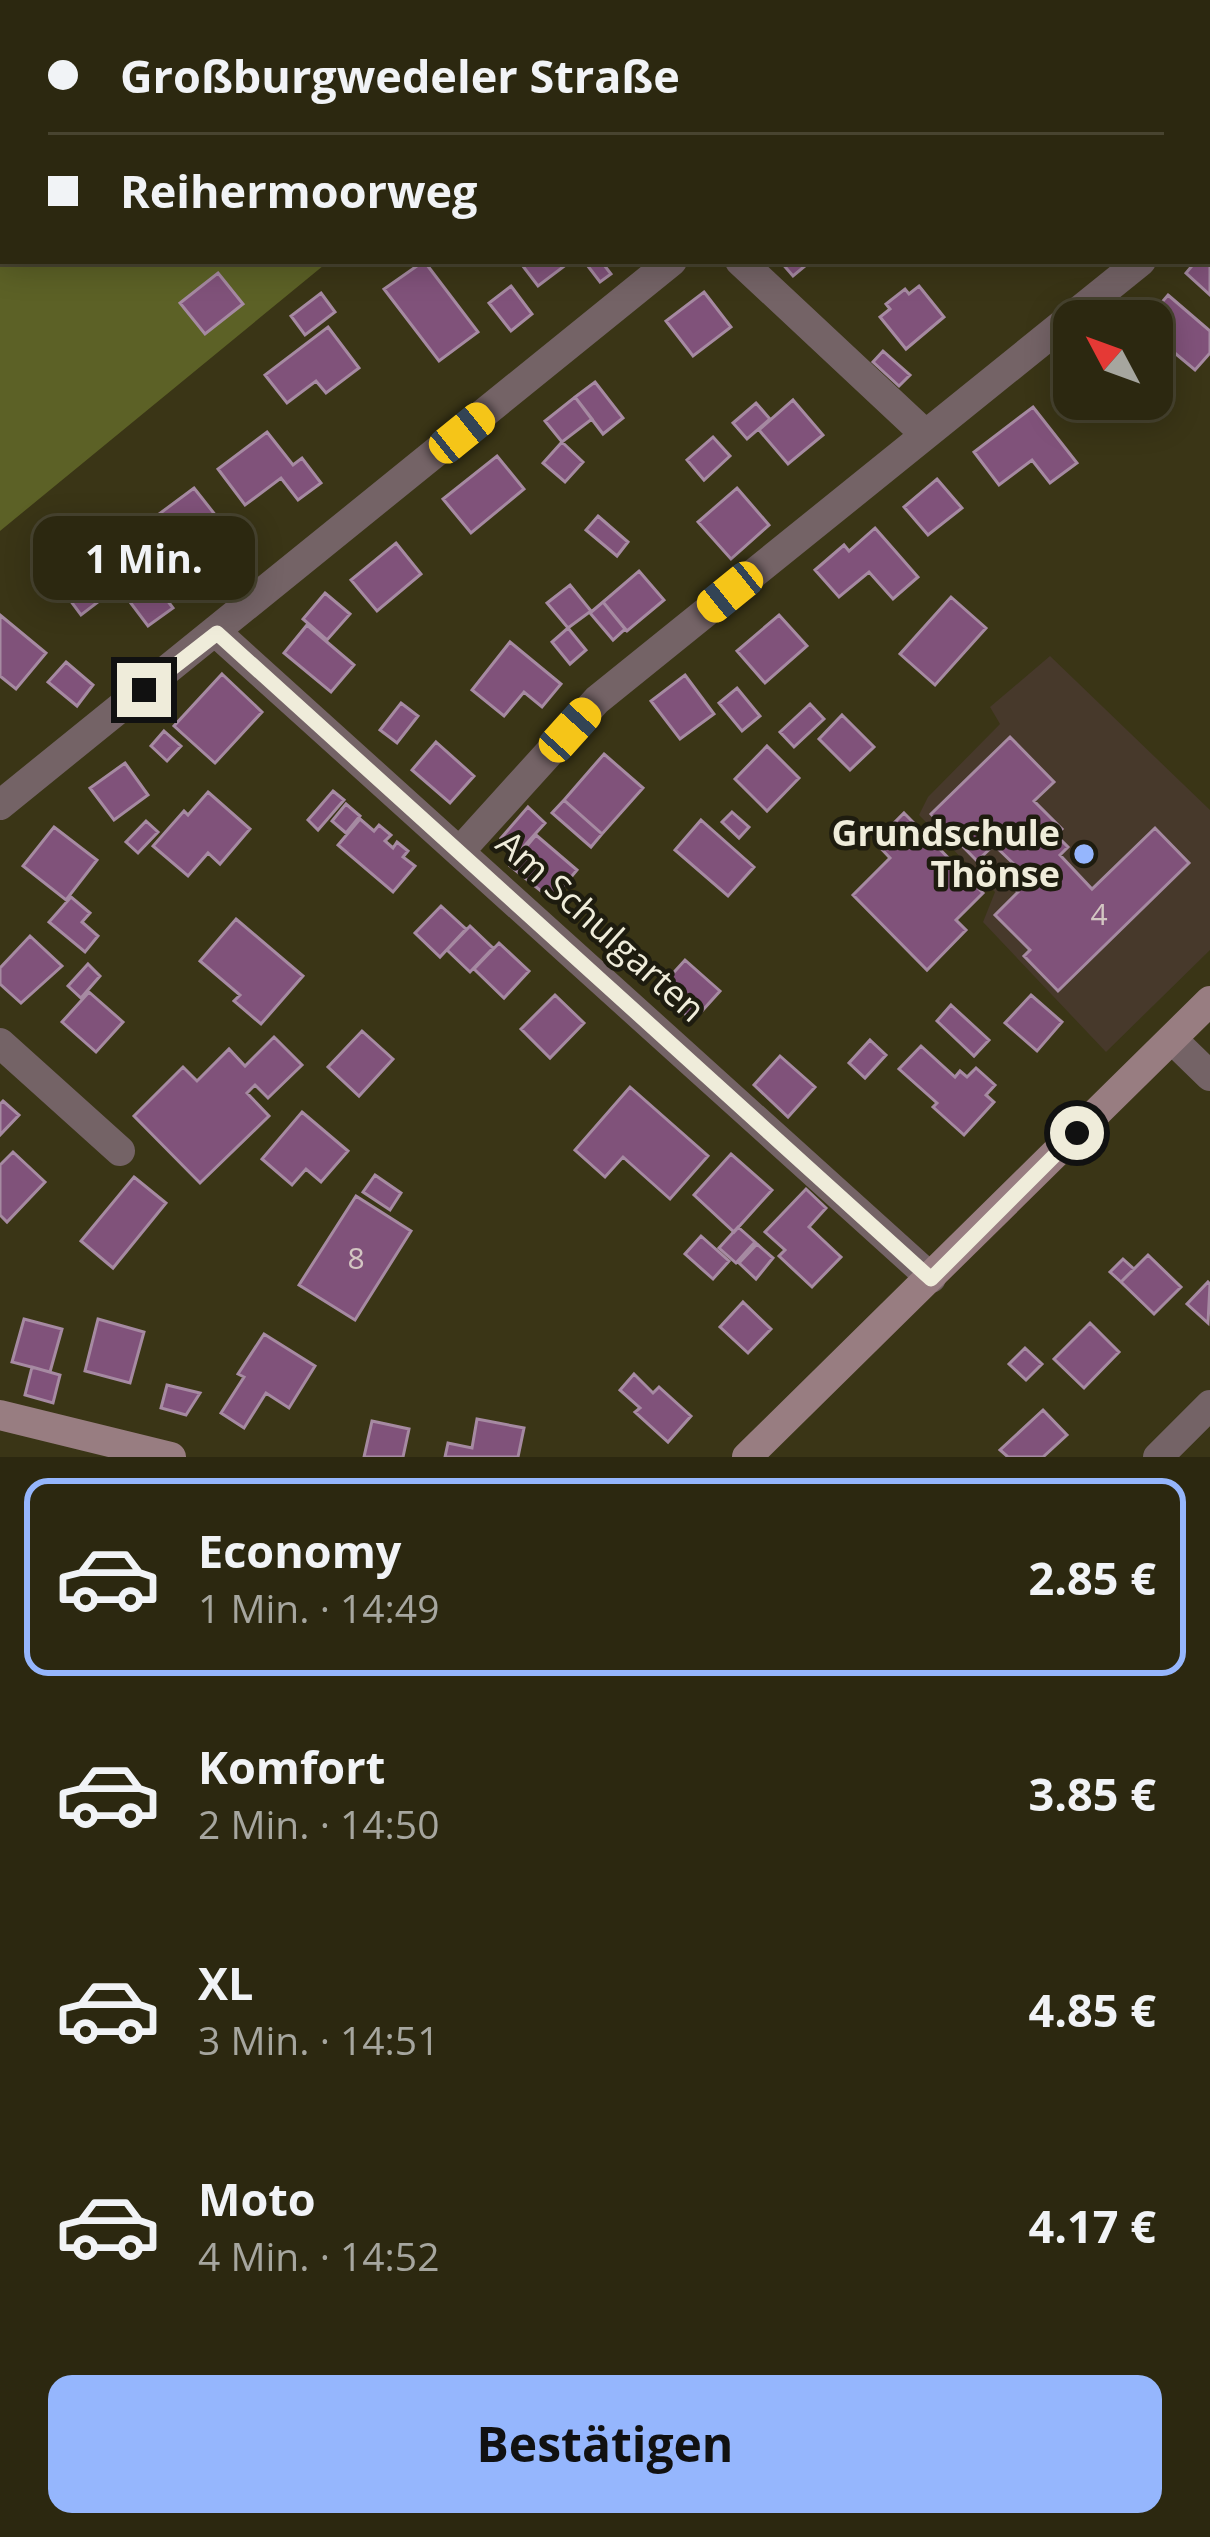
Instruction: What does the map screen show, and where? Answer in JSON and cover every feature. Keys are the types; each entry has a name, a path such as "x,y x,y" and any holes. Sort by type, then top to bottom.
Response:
{"street":[{"path":"0,805 668,264"},
{"path":"743,264 925,434"},
{"path":"460,851 597,700 1137,264"},
{"name":"Am Schulgarten","path":"217,633 931,1279"},
{"path":"748,1457 1210,1000"},
{"path":"1172,1039 1210,1076"},
{"path":"0,1043 120,1151"},
{"path":"1158,1457 1210,1405"},
{"path":"0,1415 171,1457"}],"shaded area":[{"name":"Grundschule Thönse","path":"1050,656 1210,810 1210,950 1106,1052 983,922 995,892 919,815 928,797 1000,724 990,707"}],"green space":[{"path":"0,264 325,264 0,531"}],"building":[{"path":"426,264 478,332 439,361 384,289"},
{"path":"521,264 567,264 538,286"},
{"path":"586,264 603,264 611,274 600,282"},
{"path":"783,264 807,264 793,276"},
{"path":"1194,264 1210,264 1210,295 1186,273"},
{"path":"218,273 243,304 205,334 180,303"},
{"path":"511,286 532,314 511,331 489,303"},
{"path":"919,286 944,317 906,349 880,317 890,309 886,304 905,289 909,294"},
{"path":"704,292 731,327 693,356 666,321"},
{"path":"321,293 335,312 305,335 291,316"},
{"path":"1168,295 1210,331 1210,353 1195,370 1173,352 1173,300 1164,300"},
{"path":"328,327 359,368 326,393 316,381 287,403 265,375"},
{"path":"883,351 910,375 899,386 873,362"},
{"path":"595,382 623,418 603,434 575,397"},
{"path":"575,397 592,419 562,442 545,421"},
{"path":"793,400 823,435 788,464 759,430"},
{"path":"756,403 770,419 747,439 733,423"},
{"path":"1033,407 1077,463 1050,483 1032,460 999,485 974,452"},
{"path":"267,432 293,465 302,458 321,483 298,500 281,478 245,505 218,469"},
{"path":"713,437 730,456 704,480 687,460"},
{"path":"562,442 583,462 565,482 543,463"},
{"path":"497,456 524,489 471,533 443,499"},
{"path":"937,479 962,508 928,535 904,507"},
{"path":"194,488 224,526 219,530 239,556 212,577 192,550 173,565 143,526"},
{"path":"737,488 769,525 731,559 698,522"},
{"path":"598,516 628,542 617,556 586,530"},
{"path":"875,528 918,577 893,599 869,572 839,597 815,570 844,545 849,551"},
{"path":"65,536 78,553 97,538 128,579 81,615 38,557"},
{"path":"396,543 421,574 377,611 351,580"},
{"path":"639,571 664,600 627,631 603,602"},
{"path":"155,584 173,608 148,626 130,602"},
{"path":"570,585 591,611 568,628 547,603"},
{"path":"325,593 350,614 327,640 303,619"},
{"path":"951,597 986,628 935,685 900,654"},
{"path":"603,602 625,629 613,640 590,613"},
{"path":"0,615 46,653 16,689 0,676"},
{"path":"779,615 807,646 765,683 737,651"},
{"path":"307,625 354,665 331,692 284,653"},
{"path":"568,628 586,650 570,664 552,642"},
{"path":"510,642 561,684 542,707 524,692 504,716 472,690"},
{"path":"66,662 93,685 77,706 48,682"},
{"path":"222,674 262,712 215,763 174,726"},
{"path":"685,675 714,714 680,739 651,701"},
{"path":"737,688 760,716 742,731 719,703"},
{"path":"401,703 418,716 397,743 380,730"},
{"path":"810,704 824,719 794,747 780,732"},
{"path":"842,715 874,747 850,770 819,739"},
{"path":"164,731 181,746 167,761 151,746"},
{"path":"1010,737 1054,782 1034,801 1062,829 1056,835 1068,847 1060,855 1092,889 1155,828 1189,863 1058,991 1024,956 1030,950 995,915 1018,892 1006,880 1018,868 994,845 977,861 931,814"},
{"path":"436,742 474,776 450,803 412,770"},
{"path":"767,746 799,778 767,811 735,779"},
{"path":"604,754 643,788 602,834 564,800"},
{"path":"125,763 148,795 114,820 90,788"},
{"path":"333,791 344,800 318,830 308,820"},
{"path":"208,792 250,829 220,864 208,853 188,876 153,846"},
{"path":"564,800 602,834 591,847 552,813"},
{"path":"346,804 360,816 346,833 332,821"},
{"path":"528,807 545,823 518,853 501,838"},
{"path":"732,812 749,827 739,838 722,822"},
{"path":"904,813 983,893 956,920 966,930 927,970 853,895 890,858 875,842"},
{"path":"360,819 374,831 379,825 391,835 385,841 393,848 397,842 408,851 403,857 415,866 393,892 338,845"},
{"path":"701,820 754,867 728,896 675,850"},
{"path":"146,821 158,832 138,853 126,842"},
{"path":"54,827 97,860 66,900 23,866"},
{"path":"536,835 577,870 552,900 510,866"},
{"path":"71,897 90,913 82,922 98,936 85,952 49,922"},
{"path":"441,906 466,929 440,957 415,933"},
{"path":"236,919 303,976 261,1024 234,1001 240,995 200,961"},
{"path":"470,926 493,948 470,972 447,950"},
{"path":"30,936 62,966 21,1003 0,984 0,968"},
{"path":"499,943 529,971 504,998 474,969"},
{"path":"685,960 720,991 693,1021 658,990"},
{"path":"88,964 100,976 81,998 68,986"},
{"path":"89,992 123,1022 96,1052 62,1022"},
{"path":"555,995 584,1023 550,1058 521,1029"},
{"path":"1031,995 1062,1022 1037,1051 1005,1023"},
{"path":"951,1005 989,1040 974,1056 937,1021"},
{"path":"362,1031 393,1059 359,1096 328,1067"},
{"path":"274,1037 302,1065 268,1098 255,1085 247,1093 269,1116 200,1183 134,1116 183,1067 197,1081 229,1049 245,1066"},
{"path":"870,1040 886,1055 865,1078 849,1063"},
{"path":"921,1046 955,1077 960,1071 967,1077 976,1068 995,1085 986,1095 994,1102 964,1135 899,1069"},
{"path":"780,1056 815,1087 788,1117 754,1085"},
{"path":"630,1087 708,1156 670,1199 623,1157 605,1177 575,1150"},
{"path":"3,1101 19,1115 0,1135 0,1104"},
{"path":"302,1112 348,1151 321,1182 306,1169 292,1185 262,1159"},
{"path":"13,1152 45,1182 7,1222 0,1215 0,1165"},
{"path":"731,1154 772,1190 734,1232 694,1195"},
{"path":"375,1175 401,1193 390,1210 363,1192"},
{"path":"134,1177 166,1203 113,1268 81,1241"},
{"path":"806,1189 826,1208 809,1227 841,1257 812,1287 779,1256 785,1250 765,1232"},
{"path":"356,1196 411,1231 355,1320 299,1285"},
{"path":"738,1227 755,1242 736,1263 719,1248"},
{"path":"701,1236 729,1261 713,1279 685,1254"},
{"path":"757,1244 773,1258 756,1279 739,1263"},
{"path":"1148,1255 1181,1287 1154,1314 1121,1282"},
{"path":"1123,1259 1134,1269 1121,1282 1110,1272"},
{"path":"1210,1284 1208,1323 1187,1304"},
{"path":"743,1302 771,1329 748,1353 720,1327"},
{"path":"24,1319 62,1329 50,1372 12,1362"},
{"path":"98,1319 144,1332 130,1383 85,1371"},
{"path":"1090,1323 1119,1352 1084,1388 1054,1359"},
{"path":"264,1334 315,1366 289,1408 266,1393 244,1428 221,1413 244,1377 238,1374"},
{"path":"1025,1348 1042,1364 1026,1380 1009,1364"},
{"path":"32,1367 60,1375 53,1403 25,1395"},
{"path":"634,1374 653,1393 659,1387 691,1416 668,1442 635,1412 640,1408 620,1390"},
{"path":"167,1385 200,1393 186,1415 161,1408"},
{"path":"1043,1410 1067,1435 1043,1457 1008,1457 1000,1450"},
{"path":"477,1419 524,1428 518,1457 445,1457 448,1443 472,1448"},
{"path":"372,1421 409,1429 403,1457 364,1457"}],"place":[{"name":"Grundschule Thönse","path":"1084,854"}],"route":[{"path":"144,690 217,633 931,1279 1077,1133"}]}
